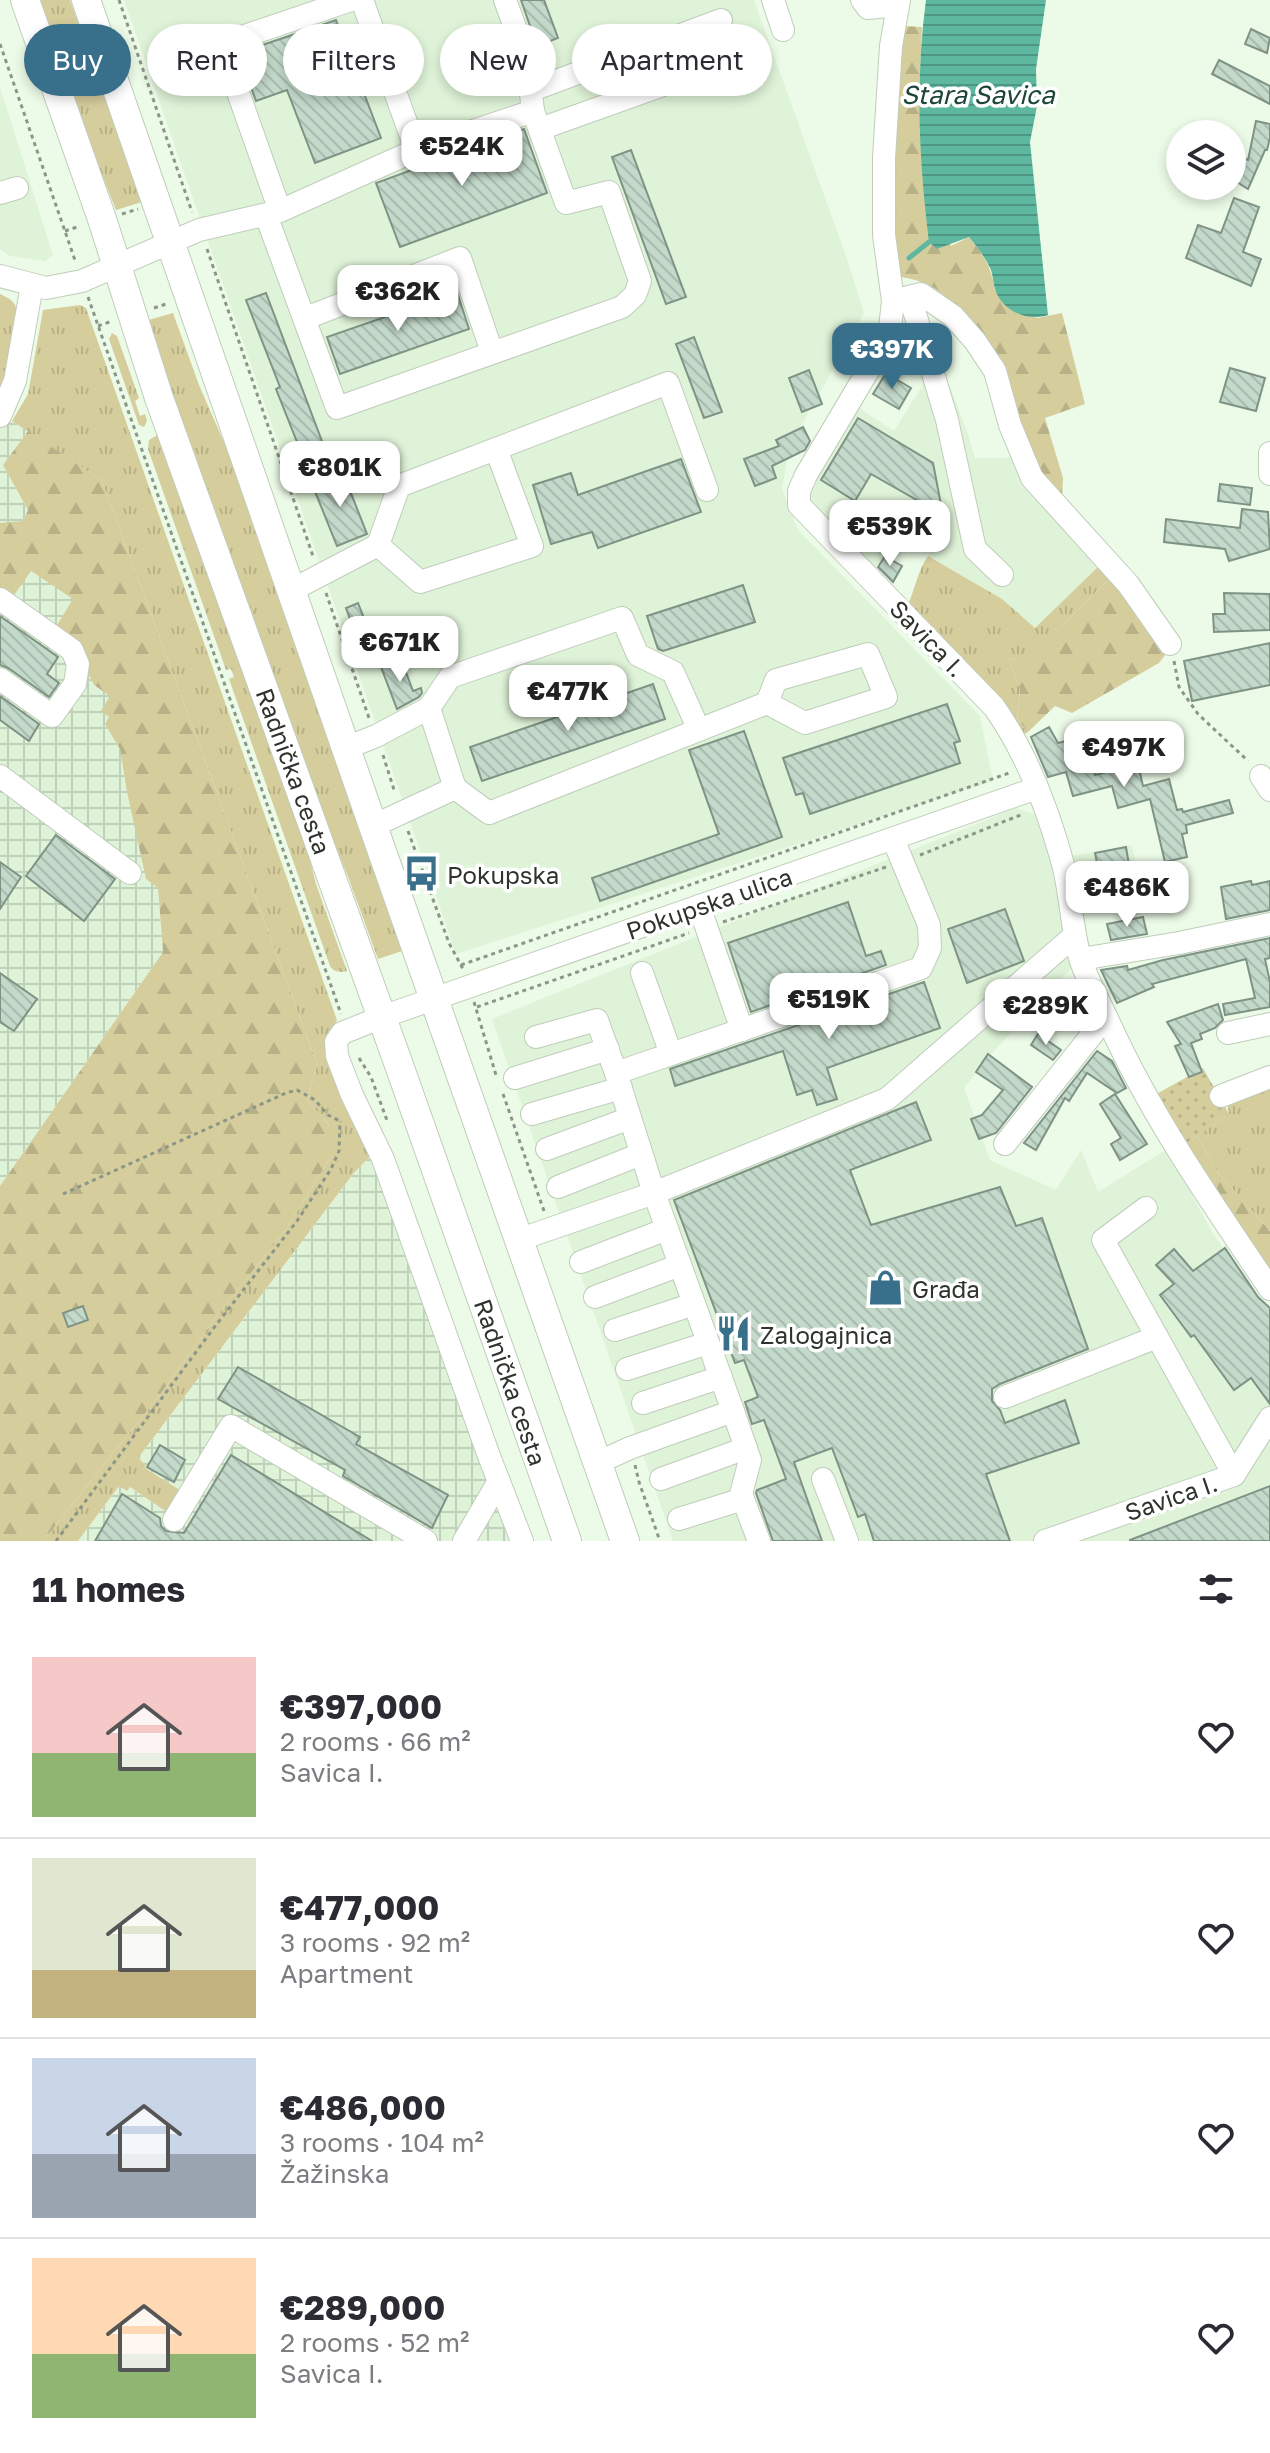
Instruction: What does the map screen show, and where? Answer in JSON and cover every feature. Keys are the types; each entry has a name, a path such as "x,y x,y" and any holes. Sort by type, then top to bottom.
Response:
{"main road":[{"name":"Radnička cesta","path":"25,0 117,265 159,398 567,1541"},
{"path":"86,0 625,1541"}],"street":[{"path":"351,0 221,44 337,408 622,307 635,295 640,281 609,192 566,203 535,110 527,60 505,0"},
{"path":"362,0 416,150"},
{"path":"773,0 783,30"},
{"path":"862,0 868,8 899,3"},
{"name":"Savica I.","path":"899,3 891,46 884,158 884,235 901,299 875,359 806,475 799,491 799,505 994,707 1022,751 1029,791 1064,870 1081,959 1106,1017 1132,1072 1175,1148 1270,1289"},
{"path":"535,110 721,20"},
{"path":"0,276 46,288 82,281 199,230 273,213 416,150 535,110 590,96"},
{"path":"306,318 460,258 492,352"},
{"path":"0,416 15,381 32,285"},
{"path":"1002,575 975,549 947,420 901,299 921,294 934,301 953,316 975,341 995,371 1010,425 1032,478 1128,584 1170,644"},
{"path":"292,590 378,545 399,486 668,383 707,490"},
{"path":"378,545 420,582 532,546 496,449"},
{"path":"1270,453 1270,474"},
{"path":"0,599 72,650 78,664 75,684 52,716 0,679"},
{"path":"346,748 429,708 450,677 622,618 638,655 673,672 699,730"},
{"path":"429,708 455,788 489,813 767,703 776,680 868,654 886,697 805,723 767,703"},
{"path":"0,776 130,873"},
{"path":"373,826 455,788"},
{"name":"Pokupska ulica","path":"499,1481 383,1159 337,1056 336,1042 342,1033 435,999 703,917 893,839 1029,791"},
{"path":"532,1114 619,1081 671,1054 921,968 930,948 929,925 893,839"},
{"path":"703,917 742,1030"},
{"path":"1081,959 1270,924"},
{"path":"518,1240 654,1193 887,1099 1075,935"},
{"path":"642,973 671,1054"},
{"path":"1005,1144 1106,1017"},
{"path":"536,1037 597,1020 654,1193 750,1460 741,1494 759,1541"},
{"path":"1228,1033 1270,1024"},
{"path":"504,1081 608,1049"},
{"path":"1221,1096 1270,1077"},
{"path":"547,1149 630,1118"},
{"path":"558,1187 641,1154"},
{"path":"1146,1208 1103,1240 1234,1475"},
{"path":"581,1262 667,1229"},
{"path":"595,1297 680,1265"},
{"path":"615,1330 694,1304"},
{"path":"1005,1397 1157,1337"},
{"path":"627,1369 708,1343"},
{"path":"643,1403 721,1377"},
{"path":"597,1463 733,1411"},
{"name":"Savica I.","path":"1045,1541 1234,1475 1270,1418"},
{"path":"174,1520 231,1426 426,1541"},
{"path":"661,1479 746,1448"},
{"path":"823,1479 847,1541"},
{"path":"464,1541 499,1481"},
{"path":"499,1481 522,1541"},
{"path":"679,1519 743,1499"}],"path":[{"path":"119,0 194,218"},
{"path":"0,44 78,269"},
{"path":"115,216 141,208"},
{"path":"65,231 81,226"},
{"path":"207,248 402,813 449,943 465,973"},
{"path":"88,296 342,1016"},
{"path":"1170,644 1179,687 1198,714 1230,742 1266,783"},
{"path":"461,965 1011,771 1029,791 1024,814 902,862 703,917 476,1008"},
{"path":"440,945 449,943"},
{"path":"330,983 339,979"},
{"path":"474,1000 482,1033 504,1081 539,1200 553,1229"},
{"path":"473,1038 482,1033"},
{"path":"63,1194 297,1090 315,1100 328,1115 351,1124"},
{"path":"56,1541 297,1221 331,1169 339,1151 340,1121"},
{"path":"630,1448 660,1541"}],"shaded area":[{"path":"124,0 754,0 763,24 572,24 572,96 772,96 772,50 864,313 789,448 782,489 798,530 980,716 993,781 456,954 157,96 267,96 267,24 147,24 147,66"},
{"path":"0,87 53,255 45,261 10,256 0,249"},
{"path":"923,316 975,458 1007,458 1017,454 1098,557 1098,567 1035,629 1002,599 928,556 942,528 892,510 885,531 901,537 872,571 808,503 811,478 856,406 894,431 926,380 901,333 910,320"},
{"path":"0,414 28,431 3,465 28,510 23,521 3,524 0,523"},
{"path":"31,571 74,599 110,696 110,717 106,724 120,749 127,792 158,888 163,952 0,1186 0,590"},
{"path":"1016,808 1037,815 1042,823 1075,964 964,1088 990,1160 1056,1190 1081,1150 1098,1192 1167,1149 1212,1232 1270,1317 1270,1541 673,1541 492,1019"},
{"path":"1132,845 1142,895 1078,903 1070,856"},
{"path":"373,1153 519,1541 78,1541 119,1486 130,1487 167,1512 183,1492 145,1468 140,1460 141,1454 353,1174"}],"green space":[{"path":"32,0 70,0 79,24 42,24"},
{"path":"905,26 922,27 919,95 951,246 969,237 986,262 995,290 1037,318 1062,313 1085,404 1045,418 1063,478 1062,496 1043,481 962,312 933,287 896,276 896,119"},
{"path":"70,96 104,96 142,202 116,210"},
{"path":"0,294 15,305 18,324 11,365 0,397"},
{"path":"80,305 86,308 337,1020 326,1039 373,1153 353,1174 141,1454 140,1460 145,1468 183,1492 168,1513 130,1487 127,1491 119,1486 78,1541 43,1541 159,1396 216,1317 286,1229 331,1155 328,1123 307,1101 317,1064 102,481 12,421 28,394 43,310"},
{"path":"173,313 199,385 240,479 402,951 378,959 326,826 145,321"},
{"path":"112,333 117,336 139,398 135,401 140,416 145,414 147,421 144,427 139,425 109,339"},
{"path":"28,431 102,481 317,1064 307,1101 328,1123 332,1143 331,1155 323,1170 286,1229 216,1317 159,1396 43,1541 0,1541 0,1186 163,952 158,888 146,879 120,749 105,724 109,717 101,711 110,696 94,685 76,649 54,630 73,599 31,571 12,598 0,590 0,523 23,521 28,510 3,465"},
{"path":"159,434 297,810 316,884 347,971 337,972 330,966 229,679 234,677 231,669 226,670 148,449 149,440"},
{"path":"928,556 1002,599 1035,628 1098,567 1105,568 1111,577 1062,626 1062,645 1044,662 1009,658 1020,690 1017,719 1028,732 1025,734 1004,705 907,607"},
{"path":"1111,577 1164,645 1165,655 1159,663 1072,713 1055,706 1028,732 1017,719 1020,690 1009,658 1044,661 1062,645 1062,626"},
{"path":"1203,1068 1229,1114 1183,1146 1153,1096"},
{"path":"1270,1087 1270,1231 1218,1173 1197,1136 1229,1114 1227,1103"},
{"path":"1197,1136 1218,1173 1270,1231 1270,1273 1183,1146"}],"water":[{"name":"Stara Savica","path":"926,0 1046,0 1036,69 1037,106 1030,142 1048,315 1024,316 1009,309 998,297 989,265 969,237 937,249 929,242 920,121 920,61"}],"building":[{"path":"521,0 544,0 553,24 529,24"},
{"path":"1251,29 1270,38 1267,53 1245,44"},
{"path":"283,38 283,91 256,101 254,96 267,96 267,43"},
{"path":"1219,60 1270,86 1270,104 1212,74"},
{"path":"289,96 365,96 381,138 315,163"},
{"path":"1256,121 1270,124 1267,150 1248,189 1248,160"},
{"path":"524,129 547,193 400,247 376,183"},
{"path":"631,150 686,297 666,304 612,157"},
{"path":"1233,200 1259,207 1243,252 1261,259 1251,286 1186,258 1198,225 1221,233"},
{"path":"457,292 469,329 340,374 327,337"},
{"path":"266,293 323,444 301,452 246,300"},
{"path":"694,337 722,412 704,418 676,344"},
{"path":"1230,368 1265,378 1256,411 1220,402"},
{"path":"809,370 822,404 802,412 789,378"},
{"path":"886,373 911,388 899,409 873,394"},
{"path":"858,418 933,463 943,515 871,474 855,501 821,480"},
{"path":"803,427 810,441 805,450 772,466 776,478 755,486 744,459 779,446 776,440"},
{"path":"681,459 701,512 598,548 592,532 551,544 533,485 571,473 578,495"},
{"path":"343,473 367,534 337,546 312,484"},
{"path":"1220,484 1252,488 1250,505 1218,501"},
{"path":"1242,509 1268,512 1270,549 1229,561 1225,549 1164,542 1166,519 1240,528"},
{"path":"892,515 930,527 925,543 887,531"},
{"path":"885,556 902,566 893,582 878,567"},
{"path":"743,585 755,622 663,651 658,649 647,616"},
{"path":"1224,593 1270,594 1270,630 1214,632 1213,614 1225,614"},
{"path":"358,603 375,646 362,651 346,608"},
{"path":"0,616 58,657 47,674 59,683 49,697 0,665"},
{"path":"1270,643 1270,685 1192,701 1184,661"},
{"path":"401,659 413,691 421,688 422,693 397,709 381,667"},
{"path":"653,684 665,719 482,781 470,747"},
{"path":"0,696 39,724 29,741 0,720"},
{"path":"947,704 960,741 954,743 960,763 810,814 803,793 796,795 783,758"},
{"path":"1049,727 1058,743 1090,735 1094,750 1088,752 1095,775 1138,764 1143,786 1169,779 1177,810 1182,809 1183,812 1229,800 1233,813 1186,825 1187,833 1182,834 1187,857 1165,862 1150,799 1118,808 1112,786 1073,796 1066,772 1048,777 1031,737"},
{"path":"744,731 782,837 600,901 592,878 719,834 689,750"},
{"path":"56,835 115,879 84,921 26,876"},
{"path":"1126,847 1132,883 1102,888 1095,853"},
{"path":"0,862 21,877 0,909"},
{"path":"1251,881 1252,885 1270,881 1270,910 1226,919 1221,887"},
{"path":"848,902 866,956 881,951 886,965 751,1012 728,943"},
{"path":"1005,909 1024,961 967,983 948,929"},
{"path":"1143,917 1147,934 1111,940 1107,924"},
{"path":"1270,938 1270,958 1265,959 1270,982 1270,1007 1225,1015 1223,1004 1255,998 1246,959 1152,984 1154,987 1117,1003 1101,970 1127,966 1128,970"},
{"path":"0,973 37,999 14,1031 0,1022"},
{"path":"924,982 940,1028 827,1068 837,1099 817,1105 812,1090 797,1095 783,1051 675,1086 670,1069"},
{"path":"1218,1004 1223,1020 1215,1028 1200,1034 1202,1039 1191,1043 1202,1072 1189,1077 1175,1046 1181,1044 1167,1022"},
{"path":"1038,1034 1061,1050 1053,1060 1031,1045"},
{"path":"1097,1051 1112,1061 1126,1088 1117,1093 1087,1073 1069,1101 1065,1098 1036,1150 1024,1143"},
{"path":"988,1054 1032,1087 996,1133 979,1139 971,1119 982,1115 1003,1090 976,1072"},
{"path":"1115,1094 1147,1144 1120,1160 1111,1144 1121,1138 1100,1104"},
{"name":"Građa","path":"916,1102 931,1140 850,1170 871,1225 1000,1187 1016,1226 1042,1218 1088,1349 1000,1384 992,1389 992,1401 1005,1423 1065,1400 1079,1443 986,1474 1010,1541 874,1541 865,1514 858,1517 832,1448 794,1462 822,1541 773,1541 756,1493 786,1479 764,1420 752,1424 745,1402 758,1397 744,1360 735,1363 674,1200"},
{"path":"1225,1248 1258,1297 1270,1308 1270,1404 1251,1378 1234,1390 1160,1295 1174,1284 1156,1265 1174,1249 1193,1271"},
{"path":"83,1306 88,1320 68,1327 63,1313"},
{"path":"238,1367 360,1437 356,1444 448,1495 432,1528 343,1476 345,1470 218,1399"},
{"path":"160,1445 185,1460 174,1482 147,1467"},
{"path":"231,1455 372,1541 95,1541 122,1494 160,1518 161,1526 166,1531 184,1533"},
{"path":"1270,1486 1270,1541 1130,1541 1130,1540"}],"waterway":[{"path":"909,258 929,242"}],"place":[{"name":"Pokupska","path":"421,874"},
{"name":"Građa","path":"886,1288"},
{"name":"Zalogajnica","path":"734,1334"}]}
